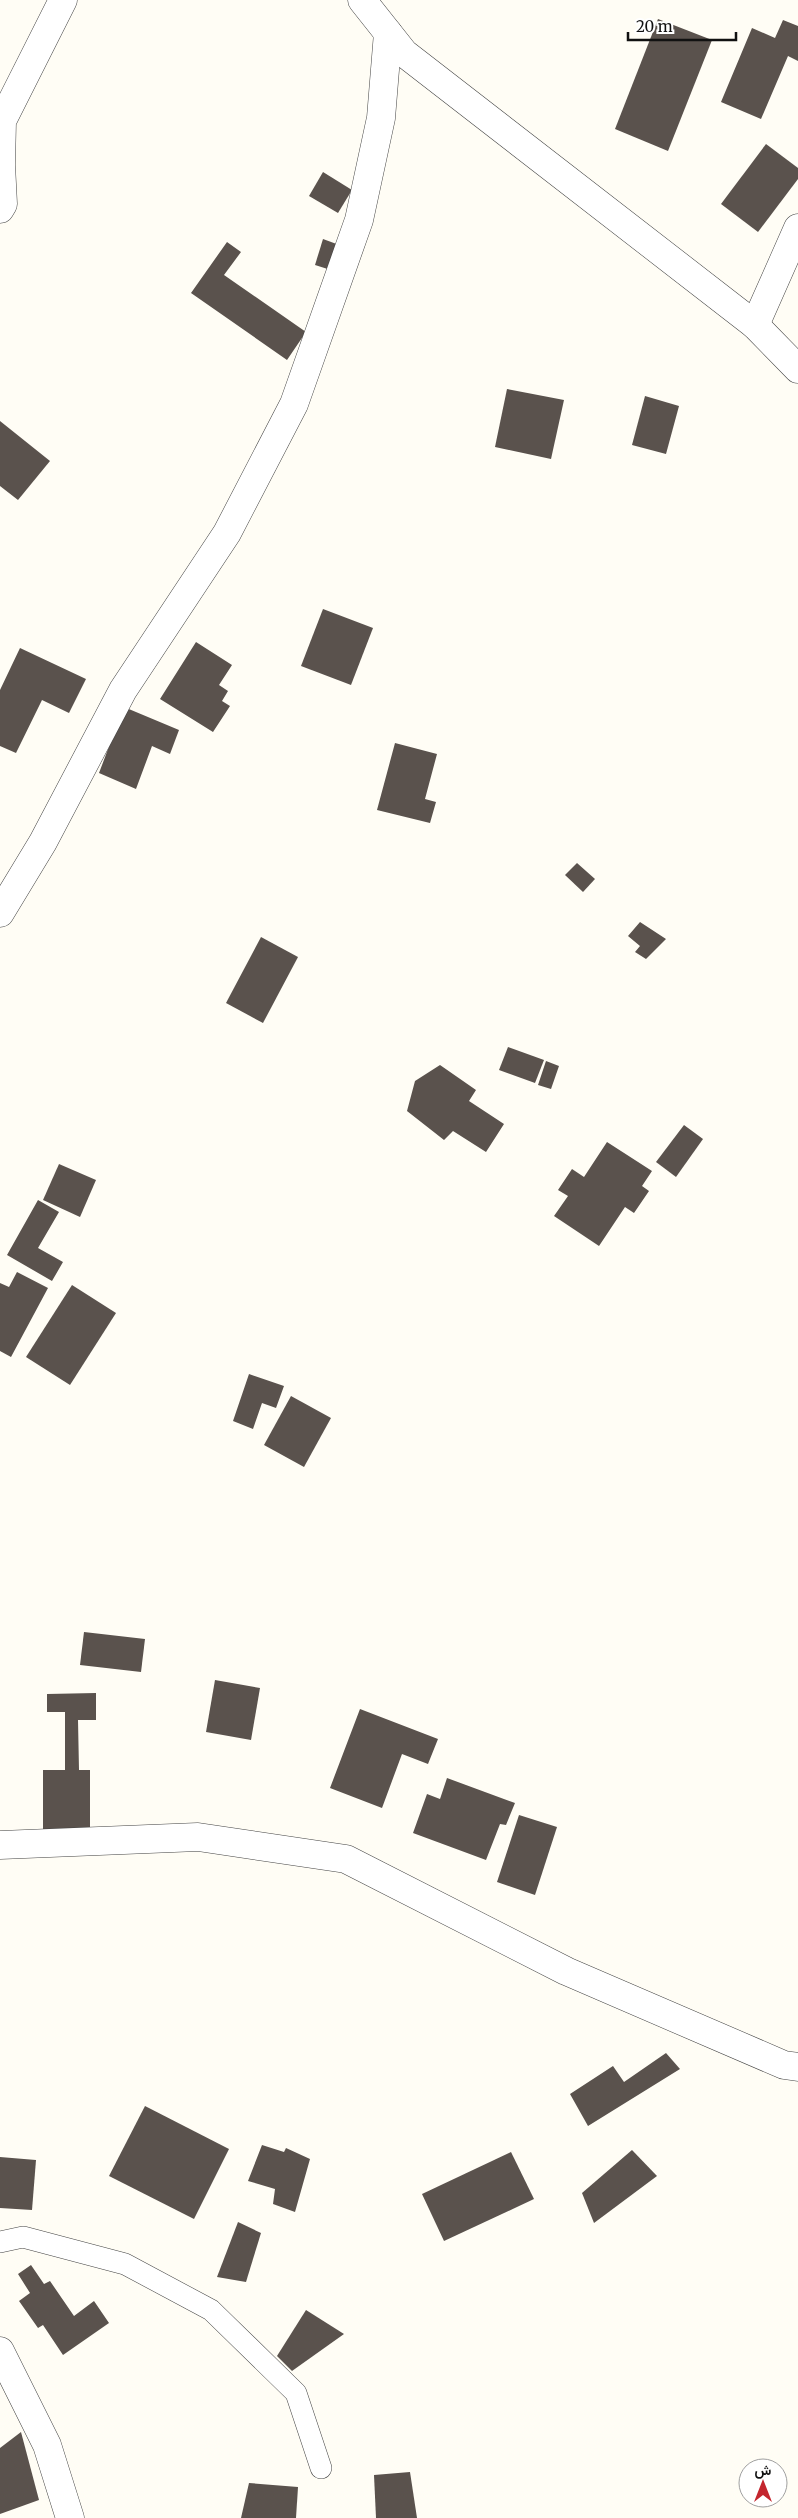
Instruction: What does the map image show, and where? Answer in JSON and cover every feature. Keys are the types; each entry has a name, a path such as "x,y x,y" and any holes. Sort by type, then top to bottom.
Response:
{"street":[{"path":"0,209 3,204 1,165 2,121 63,0"},
{"path":"362,0 404,53 755,325 798,369"},
{"path":"0,913 43,842 123,690 227,533 294,404 359,220 381,118 388,33"},
{"path":"755,325 798,228"},
{"path":"0,1845 198,1837 346,1859 566,1971 784,2064 798,2066"},
{"path":"0,2351 47,2445 70,2518"}],"lane":[{"path":"0,2242 23,2237 125,2264 211,2310 296,2393 321,2468"}],"building":[{"path":"658,19 712,40 668,151 615,129"},
{"path":"783,20 798,26 798,61 788,56 761,119 721,102 752,28 775,38"},
{"path":"766,144 798,168 798,179 758,232 721,204"},
{"path":"323,172 352,190 338,213 309,196"},
{"path":"323,239 342,246 334,271 315,265"},
{"path":"227,242 241,252 224,275 306,332 287,360 191,293"},
{"path":"507,389 564,400 551,459 495,447"},
{"path":"645,396 679,406 666,454 632,445"},
{"path":"0,421 50,461 18,500 0,486"},
{"path":"323,609 373,628 351,685 301,666"},
{"path":"196,642 232,665 219,685 228,691 222,701 230,706 213,732 160,699"},
{"path":"20,648 86,679 69,713 42,700 16,753 0,746 0,690"},
{"path":"124,707 179,730 170,754 152,746 136,789 99,773"},
{"path":"395,743 437,754 425,799 436,802 430,823 377,810"},
{"path":"577,863 595,879 583,892 565,875"},
{"path":"640,922 666,939 646,959 635,952 640,946 628,936"},
{"path":"261,937 298,957 263,1023 226,1003"},
{"path":"508,1047 544,1060 535,1083 499,1070"},
{"path":"546,1061 559,1066 551,1089 538,1085"},
{"path":"440,1065 476,1090 469,1101 504,1124 486,1152 453,1131 444,1140 407,1111 415,1081"},
{"path":"684,1125 703,1139 676,1177 656,1162"},
{"path":"607,1142 652,1171 642,1186 649,1191 634,1213 625,1207 599,1246 554,1216 568,1196 558,1190 572,1169 584,1177"},
{"path":"59,1164 96,1180 80,1217 43,1200"},
{"path":"38,1200 59,1212 38,1248 63,1262 52,1281 7,1255"},
{"path":"17,1272 48,1288 11,1357 0,1351 0,1283 9,1287"},
{"path":"72,1285 116,1313 70,1385 26,1357"},
{"path":"249,1374 284,1386 276,1408 262,1403 253,1429 233,1421"},
{"path":"291,1396 331,1418 304,1467 264,1445"},
{"path":"84,1632 145,1639 141,1672 80,1665"},
{"path":"215,1680 260,1688 251,1740 206,1732"},
{"path":"96,1693 96,1720 78,1720 79,1770 90,1770 90,1832 43,1833 43,1770 65,1770 65,1712 47,1712 47,1694"},
{"path":"360,1709 438,1739 428,1764 402,1754 382,1808 330,1788"},
{"path":"447,1778 515,1803 506,1825 500,1824 486,1860 413,1833 427,1794 440,1799"},
{"path":"519,1815 557,1827 535,1895 497,1882"},
{"path":"666,2053 680,2069 588,2126 570,2094 613,2066 624,2082"},
{"path":"145,2106 229,2149 194,2219 109,2176"},
{"path":"262,2145 284,2152 286,2148 310,2159 295,2212 273,2204 275,2189 248,2181"},
{"path":"632,2150 657,2176 594,2223 582,2193"},
{"path":"511,2152 534,2199 444,2241 422,2194"},
{"path":"0,2157 36,2160 32,2210 0,2208"},
{"path":"238,2222 261,2233 246,2282 217,2277"},
{"path":"31,2265 44,2284 50,2281 74,2316 94,2301 109,2323 63,2355 43,2325 38,2328 19,2301 30,2293 18,2274"},
{"path":"306,2310 344,2334 292,2371 277,2356"},
{"path":"21,2432 39,2500 0,2514 0,2448"},
{"path":"410,2472 417,2518 376,2518 374,2475"},
{"path":"249,2483 298,2487 296,2518 241,2518"}]}
